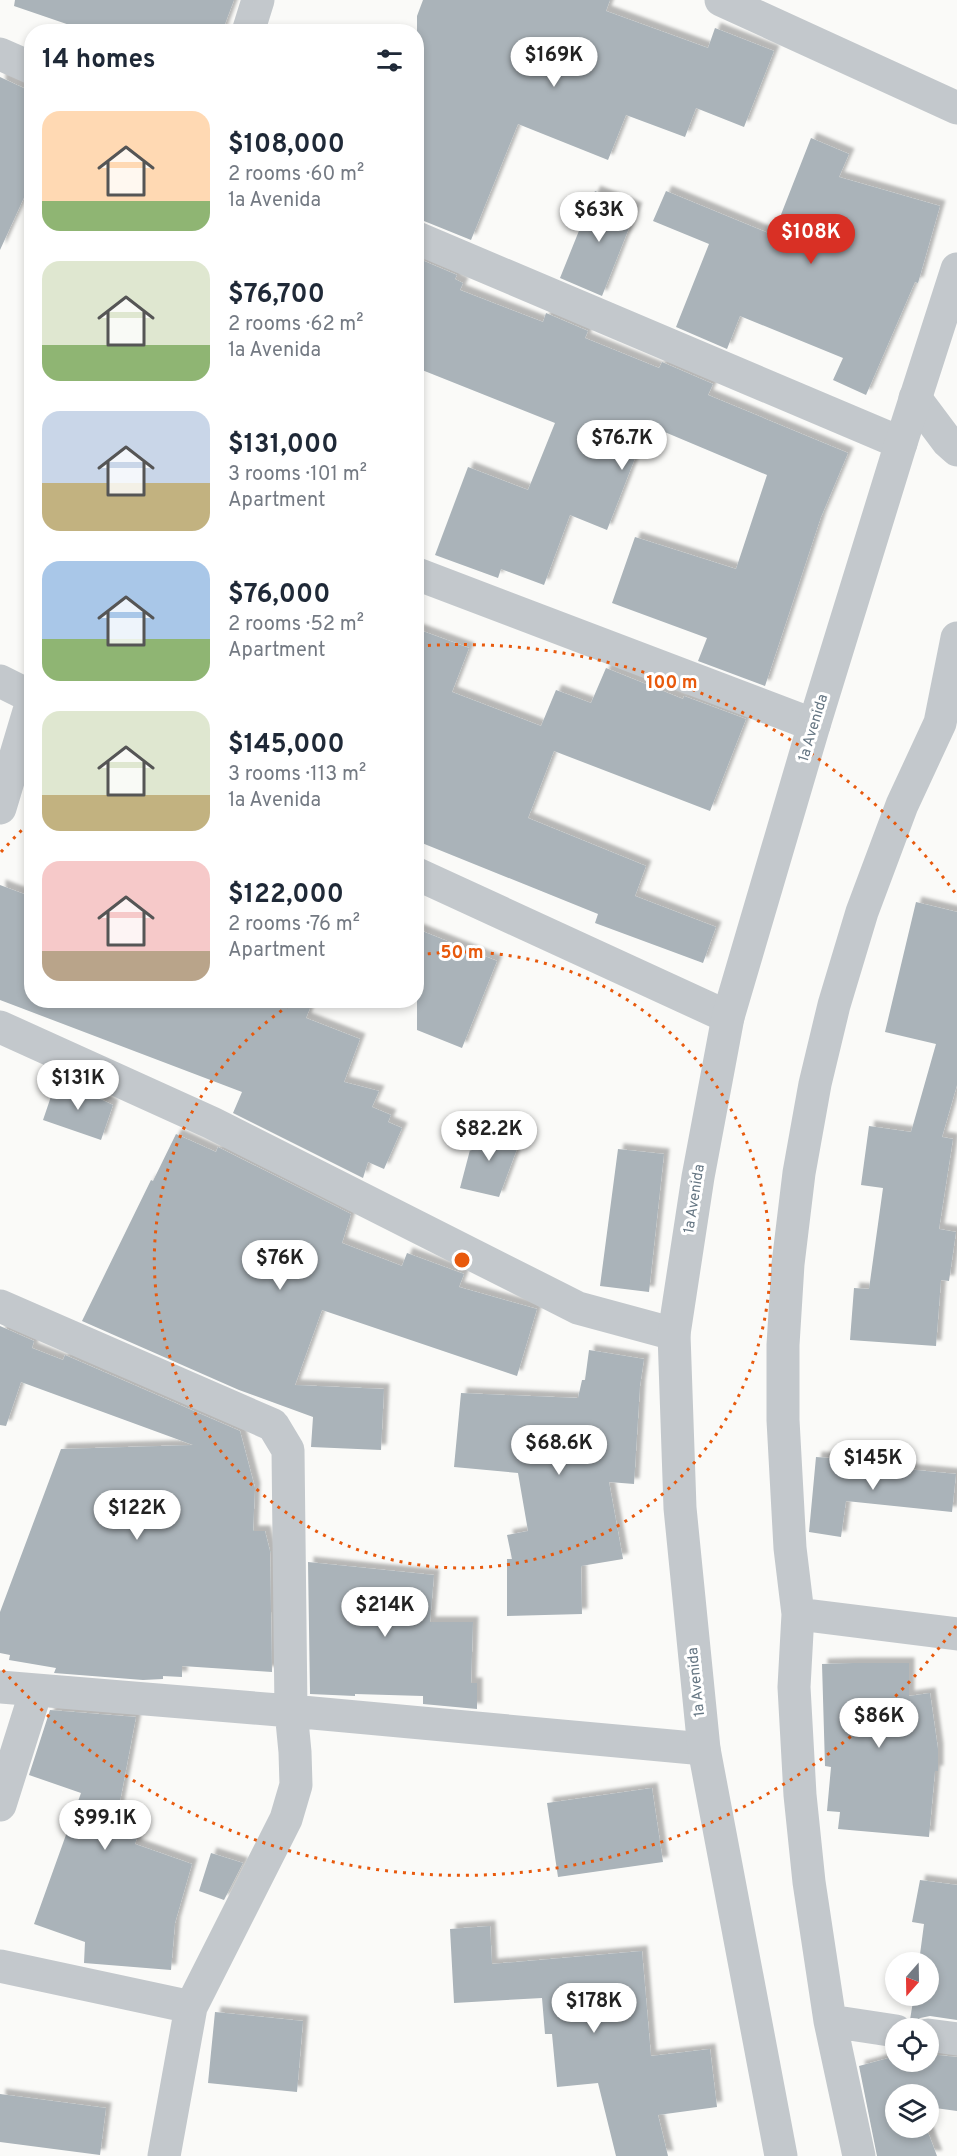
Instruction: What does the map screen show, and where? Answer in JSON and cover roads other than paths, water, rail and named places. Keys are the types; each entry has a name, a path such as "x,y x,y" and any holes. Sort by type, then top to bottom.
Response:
{"street":[{"path":"250,24 258,0"},
{"path":"721,0 957,108"},
{"path":"0,54 24,64"},
{"path":"424,241 901,443"},
{"name":"1a Avenida","path":"780,2156 704,1749 680,1508 674,1334 698,1177 728,1017 814,726 957,269"},
{"path":"915,398 948,442 957,450"},
{"path":"424,577 814,726"},
{"path":"859,2156 830,2021 810,1893 800,1795 794,1688 798,1614 785,1478 783,1410 783,1345 788,1264 799,1173 815,1084 834,1005 870,891 902,805 940,723 957,638"},
{"path":"0,681 24,694"},
{"path":"0,808 24,726"},
{"path":"424,877 728,1017"},
{"path":"0,1028 212,1124 578,1308 674,1334"},
{"path":"0,1306 273,1425 288,1450 291,1711 296,1785 286,1819 190,2007 164,2156"},
{"path":"798,1614 957,1634"},
{"path":"0,1687 704,1749"},
{"path":"0,1805 36,1691"},
{"path":"0,1966 190,2007"},
{"path":"830,2021 885,2029"},
{"path":"939,2037 957,2039"}]}
